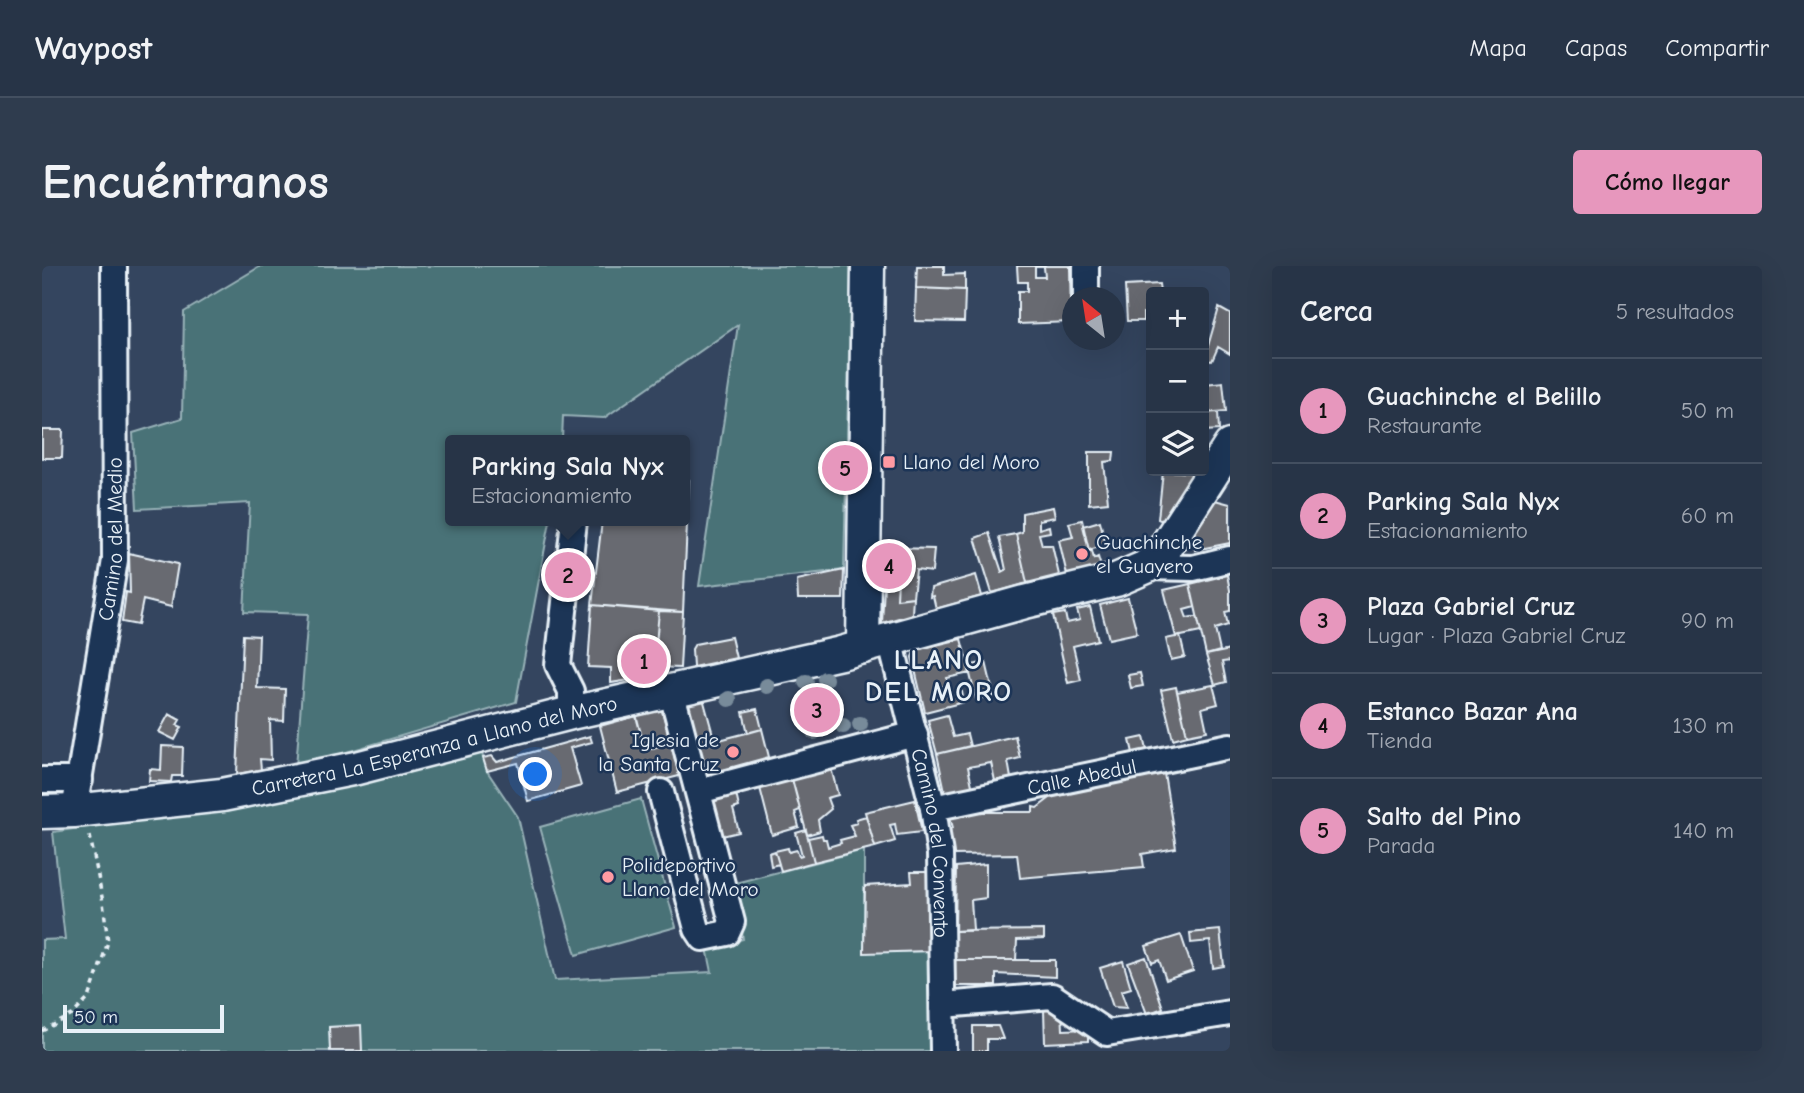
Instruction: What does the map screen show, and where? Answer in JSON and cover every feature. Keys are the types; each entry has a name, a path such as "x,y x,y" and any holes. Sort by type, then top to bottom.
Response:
{"main road":[{"path":"868,266 876,644"},
{"path":"1146,567 1164,549 1230,446"},
{"name":"Carretera La Esperanza a Llano del Moro","path":"42,812 79,801 236,792 357,768 572,713 876,644 1116,580 1146,567"}],"street":[{"name":"Camino del Medio","path":"79,801 115,560 114,266"},
{"path":"1086,266 1086,287"},
{"path":"572,713 571,691 558,665 573,526"},
{"path":"1146,567 1192,568 1230,559"},
{"name":"Camino del Convento","path":"876,644 915,734 933,808 940,854 943,1051"},
{"path":"662,792 697,929 703,938 727,933 732,922 671,690"},
{"path":"699,790 915,734"},
{"name":"Calle Abedul","path":"933,808 1230,746"},
{"path":"42,780 79,801"},
{"path":"943,1005 1052,996 1107,1033 1230,1013"}],"path":[{"path":"42,1031 72,1015 89,998 108,942 103,902 79,801"}],"green space":[{"path":"261,266 851,266 844,570 699,586 738,325 604,418 563,416 562,435 445,435 445,526 549,526 516,702 296,767 308,614 244,612 250,503 137,509 133,433 182,418 184,312"},
{"path":"481,750 487,771 518,817 555,980 712,972 707,948 743,939 735,883 864,850 864,952 928,951 931,1051 42,1051 42,940 65,939 53,832 273,799"},
{"name":"Polideportivo Llano del Moro","path":"641,799 676,927 576,955 540,827"}],"building":[{"path":"917,266 944,266 944,275 965,274 965,290 916,288"},
{"path":"1017,266 1070,266 1070,287 1062,287 1062,322 1018,324 1018,291 1027,291 1027,282 1018,282","holes":["1035,267 1044,267 1045,277 1035,277"]},
{"path":"1159,284 1159,287 1146,287 1146,313 1143,313 1143,321 1127,321 1125,286"},
{"path":"916,288 965,290 964,322 915,321"},
{"path":"1219,308 1230,314 1230,354 1218,347 1212,361 1209,361 1209,343"},
{"path":"1223,382 1226,411 1209,413 1209,384"},
{"path":"1218,412 1219,430 1209,431 1209,413"},
{"path":"42,430 63,430 62,458 42,458"},
{"path":"1089,452 1114,452 1113,461 1104,462 1108,502 1089,504"},
{"path":"1162,476 1194,476 1163,521 1158,519"},
{"path":"1211,499 1230,504 1230,543 1195,550 1193,524"},
{"path":"1053,507 1055,517 1039,520 1039,529 1049,526 1050,532 1039,534 1042,545 1052,545 1059,575 1027,583 1016,534 1022,532 1022,513"},
{"path":"1082,520 1089,551 1092,551 1094,559 1098,557 1101,567 1067,575 1059,540 1073,537 1069,523"},
{"path":"1100,521 1106,545 1089,550 1083,526"},
{"path":"601,526 687,526 683,612 592,605"},
{"path":"989,533 1002,572 1006,570 999,537 1016,534 1027,583 992,593 975,538"},
{"path":"886,548 895,548 897,599 913,597 912,614 882,623"},
{"path":"895,548 934,549 932,572 916,570 913,597 897,599"},
{"path":"129,553 178,564 171,607 143,600 138,625 122,622 126,592 130,593"},
{"path":"844,570 843,599 798,599 797,580"},
{"path":"976,575 982,596 936,609 933,596 930,597 931,588"},
{"path":"1227,575 1230,611 1225,612 1228,625 1215,629 1220,651 1206,655 1190,584"},
{"path":"1190,584 1195,607 1184,610 1187,618 1197,616 1201,632 1176,637 1164,590"},
{"path":"1128,598 1137,633 1109,639 1100,605"},
{"path":"592,605 659,611 654,667 647,677 611,683 611,668 588,667"},
{"path":"1090,607 1098,640 1073,646 1081,680 1068,683 1053,615 1065,613 1067,623 1080,620 1077,610"},
{"path":"659,611 683,612 680,668 654,667"},
{"path":"243,635 259,636 257,688 285,689 284,721 270,720 271,760 260,759 261,770 237,774"},
{"path":"1180,636 1185,657 1171,660 1166,639"},
{"path":"731,637 736,658 693,667 692,649 695,644"},
{"path":"961,639 970,673 947,678 948,685 935,689 937,698 962,692 964,702 925,712 912,657 915,650"},
{"path":"1230,650 1230,661 1222,662 1226,682 1215,685 1206,655"},
{"path":"986,662 994,696 976,699 968,666"},
{"path":"1140,673 1143,686 1131,688 1128,675"},
{"path":"1213,685 1218,704 1202,708 1207,731 1187,735 1177,692"},
{"path":"1176,687 1187,735 1173,739 1161,690"},
{"path":"703,698 715,742 696,746 685,702"},
{"path":"661,707 671,743 645,750 636,714"},
{"path":"757,709 762,729 748,733 743,712"},
{"path":"169,714 180,720 177,725 182,727 175,740 159,732"},
{"path":"947,715 953,737 967,734 970,746 937,754 928,720"},
{"path":"636,716 645,750 671,743 679,776 617,792 600,726"},
{"name":"Iglesia de la Santa Cruz","path":"762,729 769,757 704,775 696,746"},
{"path":"590,736 592,742 570,748 581,786 528,801 518,763 487,771 483,758 492,756 497,762"},
{"path":"1015,736 1020,758 1008,761 1011,778 995,781 991,763 968,767 973,790 946,796 937,754"},
{"path":"1144,737 1147,750 1133,753 1130,740"},
{"path":"162,746 183,747 182,776 172,776 171,782 149,781 150,769 161,770"},
{"path":"831,768 838,795 827,798 831,809 818,820 820,831 807,835 792,779"},
{"path":"1164,773 1176,848 1142,854 1144,867 1020,878 1017,854 953,855 950,828 953,828 950,817 971,812 1033,812 1033,807 1037,808 1058,792"},
{"path":"792,779 800,810 795,812 799,827 772,835 760,788"},
{"path":"736,794 739,807 733,809 739,832 722,836 713,800"},
{"path":"915,800 922,832 897,835 895,824 890,825 895,841 875,847 865,812"},
{"path":"866,816 875,847 814,862 808,838 822,835 828,847 841,843 840,840 855,836 850,825 857,823 856,819"},
{"path":"806,830 814,862 781,871 775,851 788,848 789,852 797,850 799,856 802,855 796,833"},
{"path":"775,851 779,864 771,866 769,853"},
{"path":"986,864 986,898 971,900 973,930 955,931 956,867"},
{"path":"911,872 927,872 928,951 864,953 865,886 912,883"},
{"path":"1044,930 1044,939 1017,940 1016,960 955,960 955,931"},
{"path":"1220,930 1224,966 1213,968 1210,941 1191,943 1190,933"},
{"path":"1181,935 1193,971 1166,980 1159,960 1152,963 1146,946"},
{"path":"1146,957 1163,1008 1147,1014 1128,963"},
{"path":"955,960 1055,960 1055,977 996,974 996,986 955,986"},
{"path":"1123,961 1131,988 1121,991 1127,1008 1113,1007 1100,968"},
{"path":"1044,1010 1062,1010 1063,1030 1088,1029 1088,1041 1045,1043"},
{"path":"361,1025 362,1051 330,1051 329,1027"},
{"path":"973,1026 998,1026 1003,1039 987,1039 987,1051 973,1051"}],"place":[{"name":"Llano del Moro","path":"889,462"},
{"name":"Salto del Pino","path":"845,468"},
{"name":"Guachinche el Guayero","path":"1082,554"},
{"name":"Estanco Bazar Ana","path":"889,566"},
{"name":"Parking Sala Nyx","path":"568,575"},
{"name":"Guachinche el Belillo","path":"644,661"},
{"name":"Plaza Gabriel Cruz","path":"817,710"},
{"name":"Iglesia de la Santa Cruz","path":"733,752"},
{"name":"Polideportivo Llano del Moro","path":"608,877"}],"district":[{"name":"LLANO DEL MORO","path":"939,675"}]}
